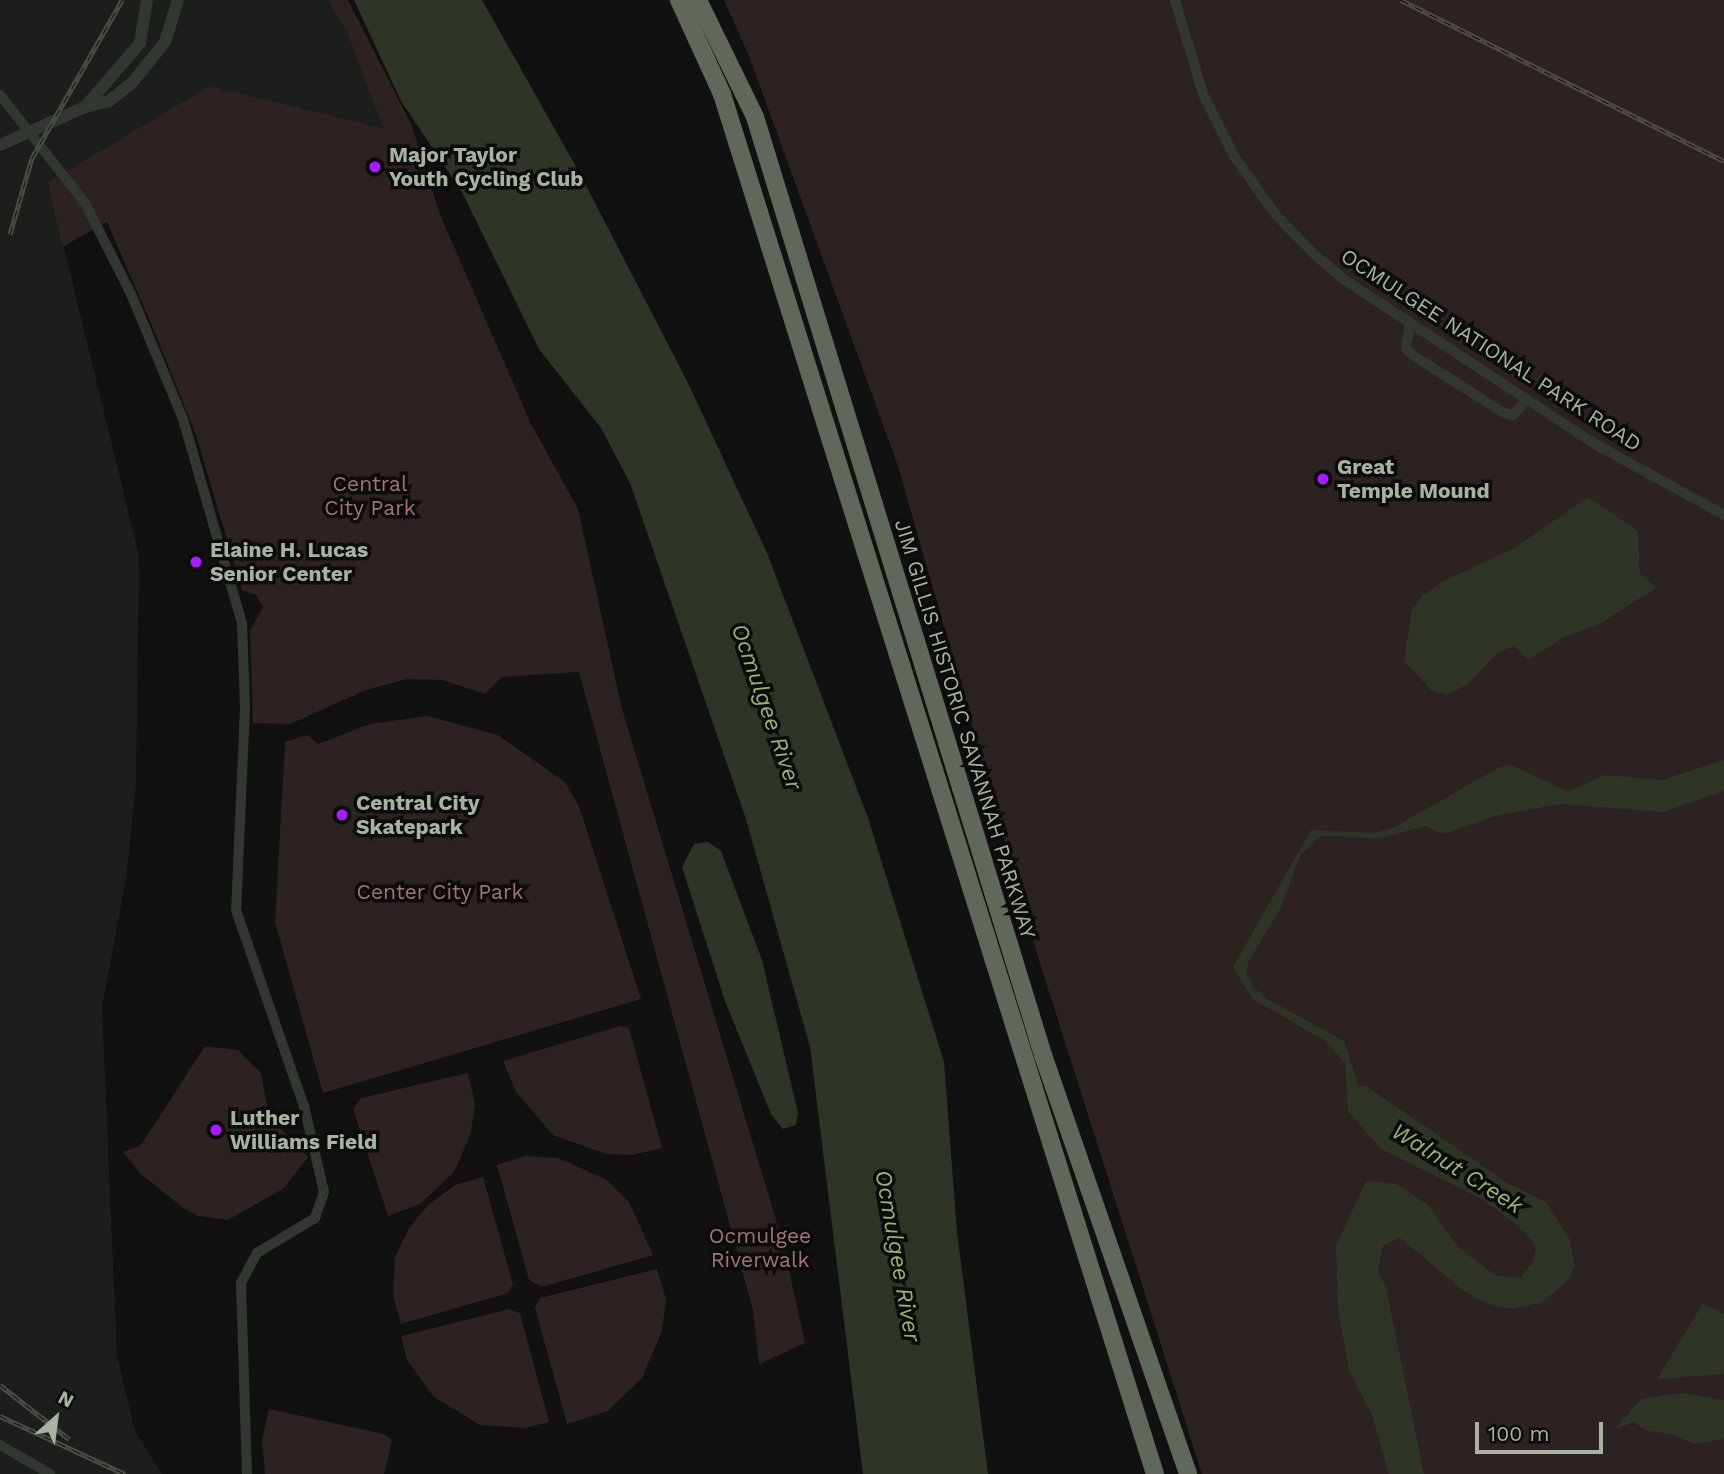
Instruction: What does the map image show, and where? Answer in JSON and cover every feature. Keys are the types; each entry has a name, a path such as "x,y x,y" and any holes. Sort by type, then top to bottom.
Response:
{"highway":[{"name":"JIM GILLIS HISTORIC SAVANNAH PARKWAY","path":"679,0 722,94 1155,1474"},
{"name":"JIM GILLIS HISTORIC SAVANNAH PARKWAY","path":"698,0 755,117 1043,1055 1188,1474"}],"street":[{"path":"85,107 140,43 147,0"},
{"path":"0,145 85,107 109,102 154,61 174,23 178,0"},
{"name":"OCMULGEE NATIONAL PARK ROAD","path":"1175,0 1208,105 1248,178 1315,255 1410,323 1527,399 1678,493 1724,514"},
{"path":"0,95 25,132 85,203 164,369 194,452 242,624 245,707 236,910 304,1106 324,1192 315,1218 257,1253 241,1283 247,1474"},
{"path":"1410,323 1406,349 1414,356 1504,412 1513,415 1527,399"},
{"path":"0,1445 50,1474"}],"shaded area":[{"path":"0,0 328,0 347,33 384,128 209,86 48,182 139,556 136,781 127,873 102,1007 117,1356 135,1431 162,1474 0,1474"}],"green space":[{"name":"Central City Park","path":"328,0 348,0 411,124 441,217 531,424 578,509 622,709 783,1243 805,1343 759,1364 753,1310 579,672 502,677 485,694 442,680 407,679 366,690 290,724 253,723 250,631 263,607 256,595 242,590 196,435 107,222 62,247 48,182 209,86 383,128 347,33"},
{"path":"724,0 1724,0 1724,1474 1202,1474 1038,957 898,466 749,56"},
{"name":"Center City Park","path":"427,716 498,735 566,783 580,809 641,999 323,1093 275,922 285,742 307,735 318,744 370,724"},
{"path":"620,1026 629,1028 662,1148 632,1155 606,1154 553,1135 516,1092 503,1061"},
{"name":"Luther Williams Field","path":"205,1046 238,1050 261,1073 269,1116 308,1157 284,1188 228,1220 198,1216 182,1207 140,1173 123,1152 141,1145"},
{"path":"468,1073 475,1104 471,1133 454,1172 420,1204 388,1216 353,1109 361,1098"},
{"path":"525,1156 558,1158 607,1180 629,1202 653,1255 542,1287 529,1280 497,1165"},
{"path":"483,1177 513,1284 508,1293 401,1324 393,1295 395,1257 409,1228 428,1205 455,1185"},
{"path":"657,1269 666,1299 662,1331 642,1378 608,1411 567,1424 535,1308 540,1298"},
{"path":"509,1309 520,1313 549,1422 525,1428 480,1425 434,1397 407,1360 401,1336"},
{"path":"269,1409 384,1434 392,1440 384,1474 265,1474 262,1440"}],"water":[{"name":"Ocmulgee River","path":"354,0 482,0 579,172 688,383 767,553 868,818 944,1062 957,1232 988,1474 863,1474 810,1047 746,819 630,483 601,428 539,349 462,192 401,101"},
{"path":"1588,497 1638,531 1640,574 1657,587 1600,624 1564,637 1528,660 1515,646 1499,651 1468,684 1447,695 1431,690 1404,661 1412,609 1421,597 1438,584 1516,547"},
{"name":"Walnut Creek","path":"1724,760 1724,791 1663,812 1561,804 1498,815 1443,834 1426,826 1380,838 1321,836 1300,856 1280,909 1248,962 1247,974 1253,987 1267,999 1344,1041 1359,1087 1366,1086 1506,1182 1546,1202 1570,1240 1575,1267 1565,1283 1541,1303 1509,1309 1485,1303 1463,1290 1399,1237 1383,1246 1378,1271 1386,1288 1424,1474 1389,1474 1372,1415 1349,1370 1338,1310 1336,1246 1366,1181 1397,1184 1428,1205 1459,1248 1496,1276 1520,1278 1533,1262 1536,1245 1515,1223 1480,1198 1381,1149 1348,1111 1345,1063 1324,1040 1253,999 1233,967 1311,830 1375,833 1393,828 1498,768 1512,765 1568,792 1604,775 1662,780"},
{"path":"708,842 721,851 762,960 798,1113 796,1125 783,1129 771,1114 725,1001 682,867 694,844"},
{"path":"1703,1303 1724,1314 1724,1374 1657,1379"},
{"path":"1682,1393 1724,1400 1724,1439 1694,1444 1672,1434 1647,1431 1634,1422 1615,1429 1641,1399"}],"railway":[{"path":"10,234 32,158 122,0"},
{"path":"1401,0 1724,161"},
{"path":"0,1385 69,1439"},
{"path":"0,1416 125,1474"}],"place":[{"name":"Major Taylor Youth Cycling Club","path":"375,167"},
{"name":"Great Temple Mound","path":"1323,479"},
{"name":"Elaine H. Lucas Senior Center","path":"196,562"},
{"name":"Central City Skatepark","path":"342,815"},
{"name":"Luther Williams Field","path":"216,1130"}],"park label":[{"name":"Ocmulgee Riverwalk","path":"760,1248"}]}
